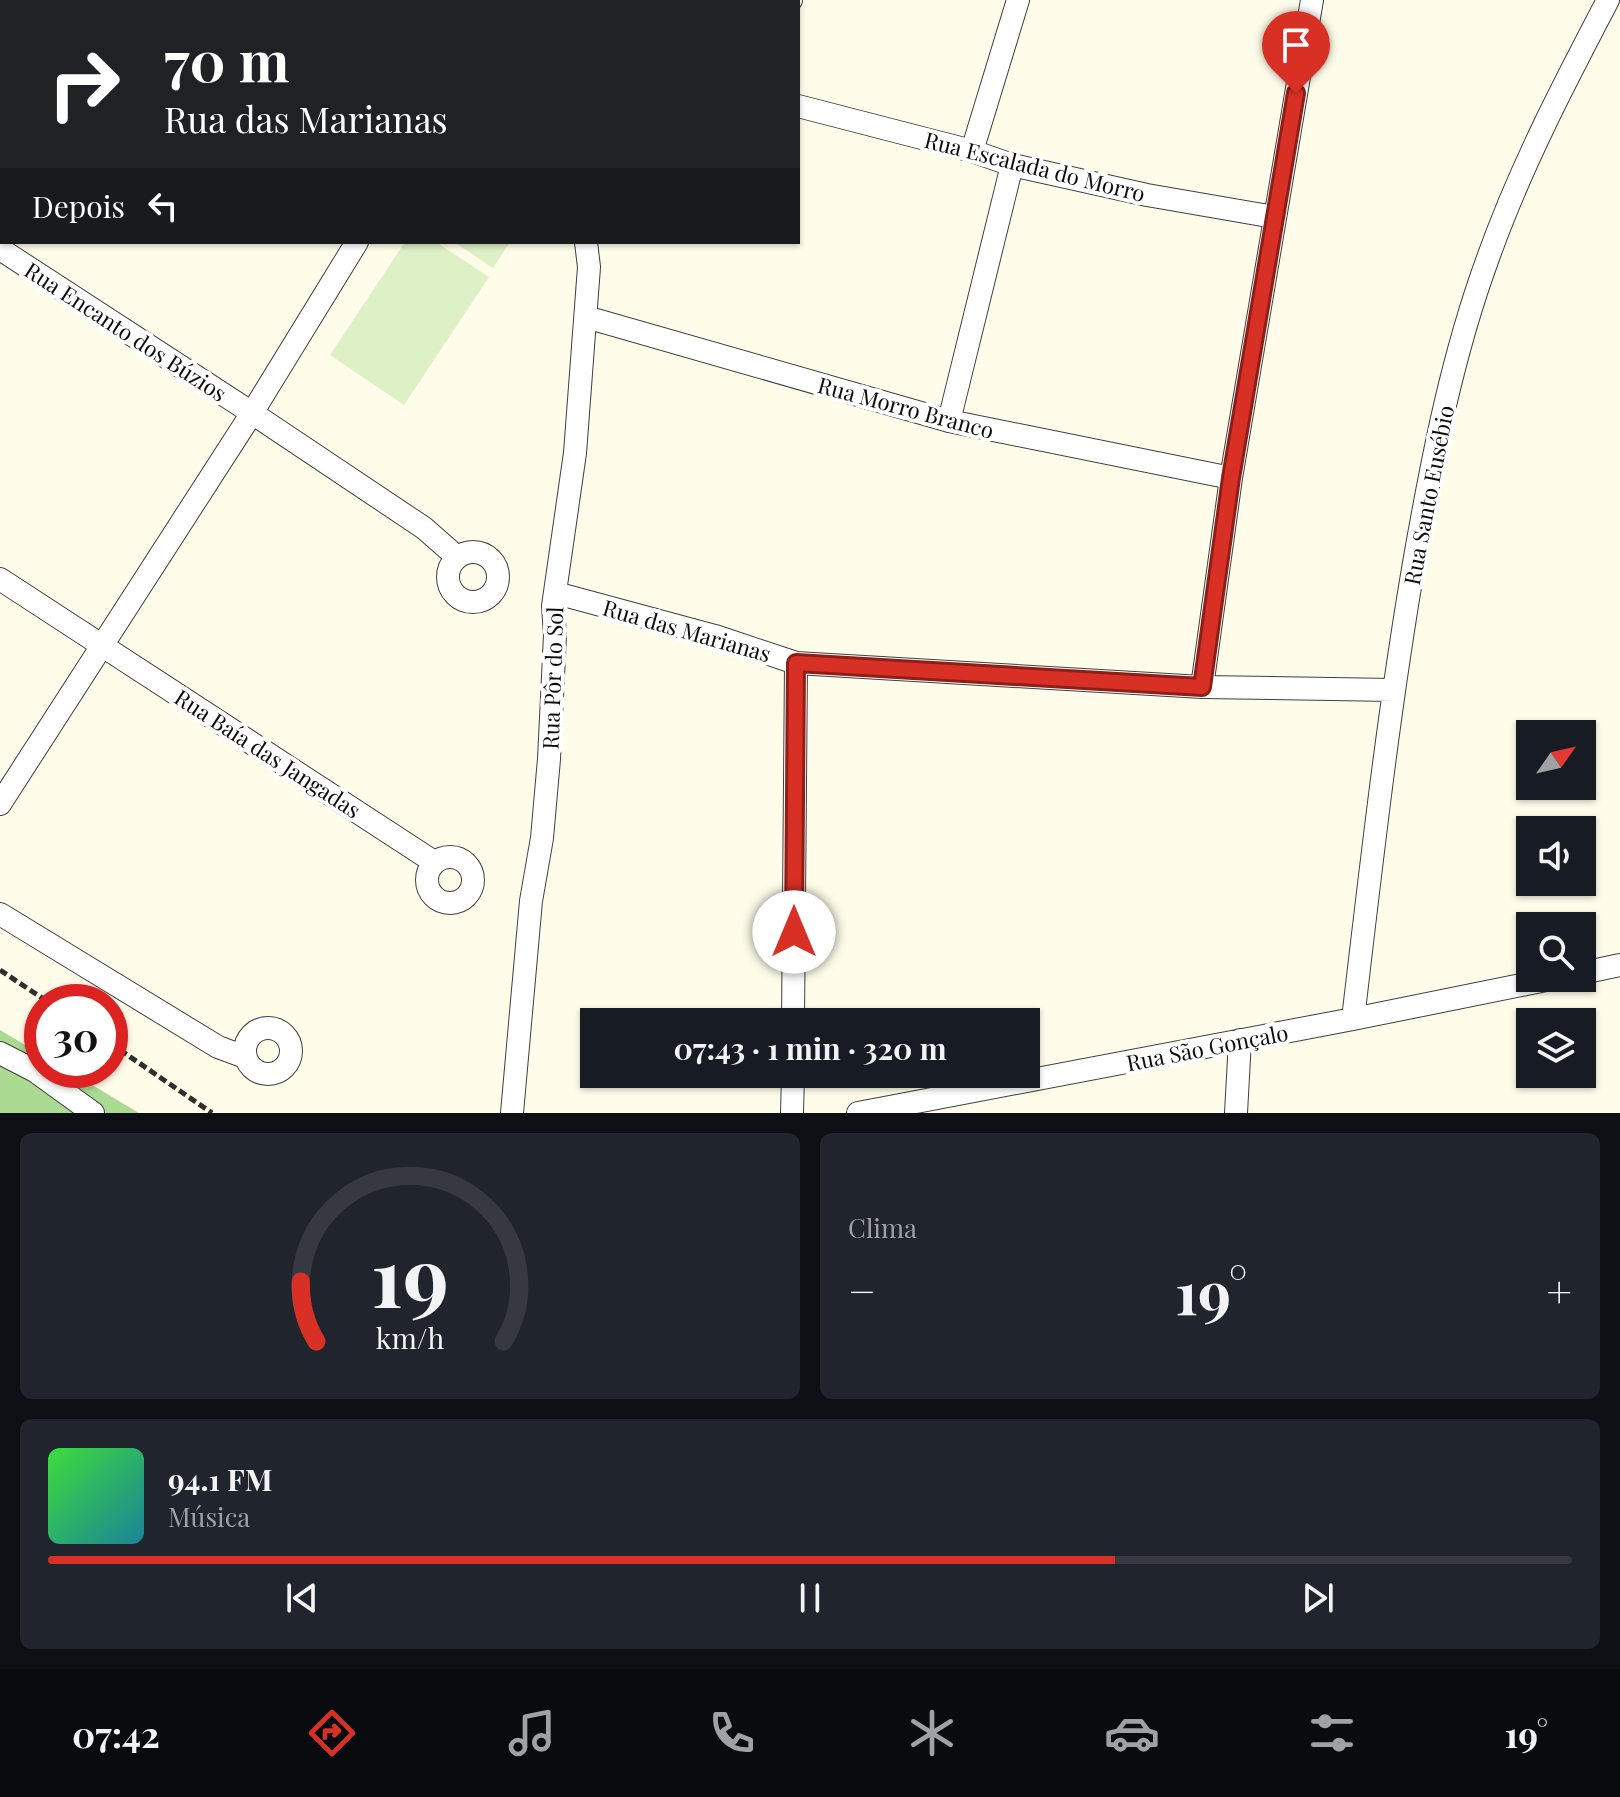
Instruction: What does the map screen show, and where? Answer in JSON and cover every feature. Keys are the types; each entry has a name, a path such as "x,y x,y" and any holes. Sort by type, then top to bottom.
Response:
{"street":[{"path":"972,151 1018,0"},
{"path":"1202,687 1231,478 1312,0"},
{"name":"Rua Santo Eusébio","path":"1353,1019 1393,690 1422,517 1452,375 1483,273 1529,154 1608,0"},
{"name":"Rua Escalada do Morro","path":"800,107 972,151 1012,165 1147,195 1274,217"},
{"path":"949,421 1012,165"},
{"name":"Rua Encanto dos Búzios","path":"252,413 356,244"},
{"name":"Rua Pôr do Sol","path":"512,1113 531,901 544,822 555,635 553,606 575,453 589,267 586,244"},
{"path":"589,267 605,244"},
{"name":"Rua Encanto dos Búzios","path":"0,249 424,528 457,557"},
{"name":"Rua Morro Branco","path":"586,317 949,421 1231,478"},
{"path":"0,804 252,413"},
{"name":"Rua Baía das Jangadas","path":"0,579 434,862"},
{"name":"Rua das Marianas","path":"556,593 715,636 796,663 1202,687 1393,690"},
{"path":"793,1008 796,663"},
{"path":"0,914 218,1047 245,1057"},
{"path":"1596,970 1620,965"},
{"name":"Rua São Gonçalo","path":"866,1112 1516,986"},
{"path":"1236,1113 1240,1040"},
{"path":"0,1053 35,1071 93,1113"},
{"path":"792,1113 793,1088"}],"path":[{"path":"0,970 24,986"},
{"path":"128,1055 212,1113"}],"green space":[{"path":"404,244 439,244 489,277 404,405 330,355"},
{"path":"457,244 509,244 493,268"},
{"path":"0,1030 24,1044 24,1088 97,1088 139,1113 0,1113"}],"route":[{"path":"794,932 796,663 1202,687 1231,478 1296,93"}]}
